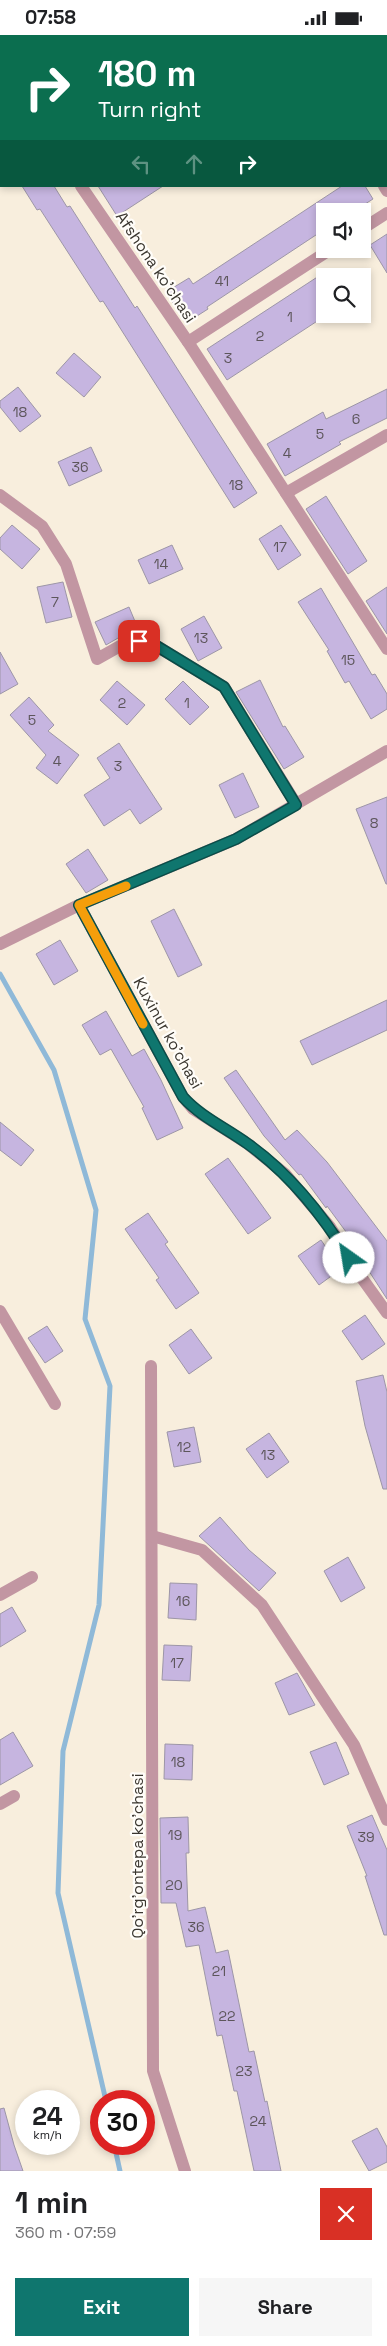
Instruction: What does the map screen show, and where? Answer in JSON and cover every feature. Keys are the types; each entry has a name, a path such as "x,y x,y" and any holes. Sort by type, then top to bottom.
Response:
{"street":[{"name":"Afshona ko'chasi","path":"82,187 188,342 387,649"},
{"path":"371,223 387,213"},
{"name":"Afshona ko'chasi","path":"188,342 317,258"},
{"path":"286,493 387,435"},
{"path":"0,495 42,526 66,565 97,659 129,641 150,642 224,687 296,805"},
{"path":"1,940 236,839 387,751"},
{"name":"Kuxinur ko'chasi","path":"79,905 183,1097 193,1109 248,1144 285,1174 330,1227 359,1274 387,1313"},
{"path":"0,1311 54,1405"},
{"name":"Qo'rg'ontepa ko'chasi","path":"152,1366 153,2071 185,2171"},
{"path":"152,1536 202,1551 262,1605 354,1745 387,1820"},
{"path":"0,1595 32,1577"},
{"path":"0,1805 14,1796"}],"building":[{"path":"23,187 55,187 67,207 70,206 135,308 137,306 257,493 234,508 103,301 100,302 40,209 37,210"},
{"path":"99,187 161,187 117,216"},
{"path":"340,187 366,187 373,199 367,203 316,203"},
{"path":"316,203 316,235 186,323 166,292 189,278 193,284"},
{"path":"387,234 387,273 371,247 371,244"},
{"path":"316,278 316,322 227,380 207,349"},
{"path":"74,353 101,377 84,397 56,373"},
{"path":"18,387 41,416 20,432 0,407 0,401"},
{"path":"387,389 387,418 339,442 341,444 285,476 267,444 323,412 326,419"},
{"path":"91,447 102,471 69,486 58,462"},
{"path":"326,496 367,561 348,574 306,509"},
{"path":"12,525 40,549 22,569 0,549 0,538"},
{"path":"281,525 301,555 278,570 259,539"},
{"path":"172,545 183,569 149,584 138,560"},
{"path":"63,582 72,617 46,623 37,587"},
{"path":"387,587 387,634 366,601"},
{"path":"321,588 372,675 375,674 387,694 387,709 371,719 349,681 345,683 327,651 329,650 298,602"},
{"path":"129,607 139,631 125,634 106,645 95,622"},
{"path":"204,616 222,648 198,661 181,629"},
{"path":"0,652 18,684 0,694"},
{"path":"260,680 283,727 285,726 304,757 284,769 236,692"},
{"path":"117,681 145,705 127,725 100,700"},
{"path":"183,681 209,707 190,725 165,699"},
{"path":"29,697 54,725 48,731 79,755 57,784 36,768 46,755 10,715"},
{"path":"119,743 162,809 140,824 130,809 104,826 84,795 110,778 97,758"},
{"path":"243,773 259,807 235,818 219,785"},
{"path":"387,797 387,884 386,884 356,809"},
{"path":"88,849 108,880 86,893 66,864"},
{"path":"174,909 202,965 178,977 151,921"},
{"path":"60,940 78,971 54,985 36,954"},
{"path":"387,1000 387,1030 312,1065 300,1041"},
{"path":"106,1011 132,1056 144,1049 161,1080 183,1128 157,1140 142,1108 144,1107 111,1049 100,1055 82,1025"},
{"path":"236,1070 285,1140 297,1130 327,1162 387,1241 387,1299 365,1265 369,1263 327,1206 326,1208 301,1174 299,1175 264,1136 224,1078"},
{"path":"0,1122 34,1150 21,1166 0,1150"},
{"path":"228,1158 271,1218 248,1234 205,1174"},
{"path":"148,1213 168,1242 165,1244 199,1293 176,1309 156,1280 159,1278 125,1229"},
{"path":"321,1240 341,1269 319,1285 298,1256"},
{"path":"365,1315 385,1344 362,1360 342,1331"},
{"path":"47,1326 63,1351 45,1363 28,1338"},
{"path":"191,1329 212,1358 189,1374 169,1345"},
{"path":"383,1375 387,1392 387,1489 383,1489 365,1426 356,1381"},
{"path":"194,1427 201,1462 174,1467 167,1432"},
{"path":"269,1433 289,1462 267,1478 246,1449"},
{"path":"220,1517 249,1550 276,1573 259,1591 199,1536"},
{"path":"348,1557 365,1588 341,1602 324,1571"},
{"path":"170,1583 197,1584 196,1620 168,1618"},
{"path":"12,1607 26,1631 0,1647 0,1614"},
{"path":"164,1645 192,1646 190,1681 162,1680"},
{"path":"297,1673 315,1705 289,1715 275,1683"},
{"path":"13,1732 33,1766 0,1785 0,1740"},
{"path":"336,1742 349,1774 324,1785 310,1752"},
{"path":"165,1744 193,1745 192,1780 164,1779"},
{"path":"372,1815 387,1850 387,1935 384,1935 365,1876 367,1876 347,1826"},
{"path":"188,1817 189,1853 186,1853 188,1911 205,1907 216,1953 228,1950 249,2052 254,2051 265,2102 267,2101 281,2171 254,2171 237,2091 234,2091 222,2035 217,2036 199,1945 186,1947 176,1903 161,1903 160,1818"},
{"path":"4,2108 15,2148 15,2155 17,2155 23,2171 0,2171 0,2109"},
{"path":"377,2128 387,2147 387,2162 369,2171 352,2141"}],"waterway":[{"path":"0,974 54,1070 96,1210 85,1319 110,1386 99,1605 63,1751 58,1893 103,2090"},
{"path":"116,2155 120,2171"}],"slow traffic":[{"path":"126,886 79,905 143,1024"}],"route":[{"path":"139,641 150,642 224,687 296,805 236,839 79,905 183,1097 193,1109 248,1144 285,1174 330,1227 349,1258"}]}
